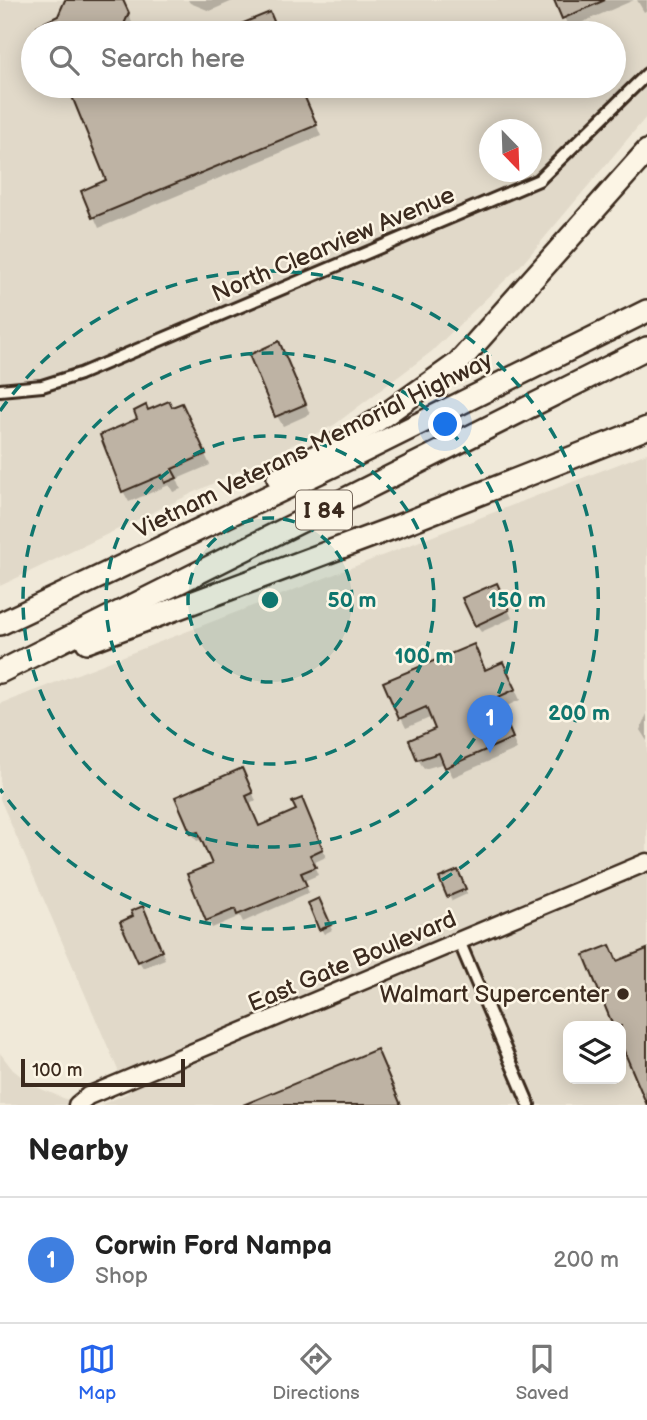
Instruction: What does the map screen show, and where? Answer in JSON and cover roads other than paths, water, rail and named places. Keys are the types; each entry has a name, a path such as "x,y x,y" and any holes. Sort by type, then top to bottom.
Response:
{"highway":[{"path":"196,531 271,482 375,422 458,363 647,151"},
{"name":"Vietnam Veterans Memorial Highway","path":"0,624 647,311"},
{"name":"I 84","path":"0,674 647,348"},
{"path":"0,674 393,528 647,428"}],"street":[{"name":"North Clearview Avenue","path":"626,95 647,74"},
{"name":"North Clearview Avenue","path":"0,390 42,386 80,374 539,180 623,98"},
{"name":"East Gate Boulevard","path":"77,1105 88,1096 647,862"},
{"path":"458,940 529,1105"}],"place":[{"name":"Corwin Ford Nampa","path":"490,753"},
{"name":"Walmart Supercenter","path":"623,994"}]}
